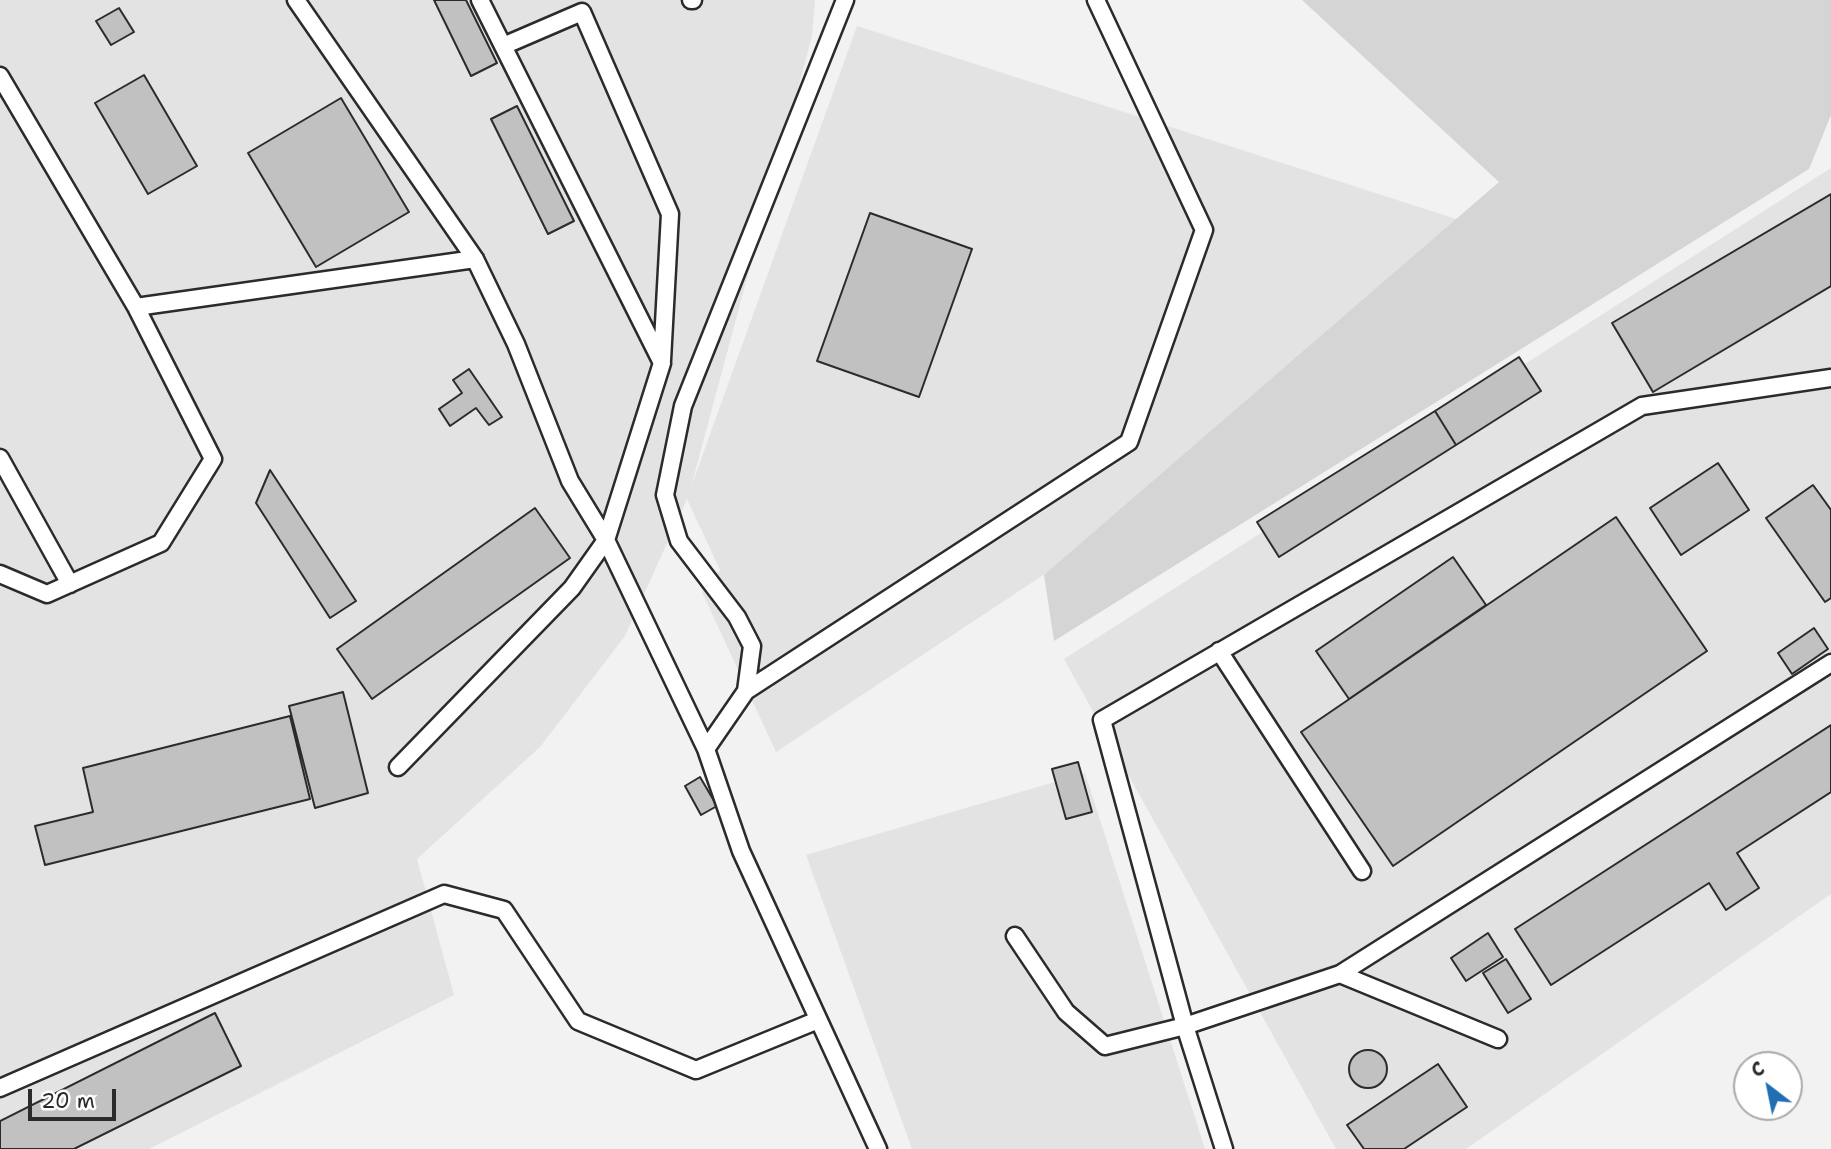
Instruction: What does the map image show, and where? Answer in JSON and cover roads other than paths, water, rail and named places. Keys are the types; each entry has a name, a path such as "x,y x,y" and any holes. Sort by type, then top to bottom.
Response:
{"lane":[{"path":"296,0 475,259 516,344 570,481 606,540 706,749 741,851 878,1149"},
{"path":"481,0 662,363"},
{"path":"746,691 752,646 737,617 679,541 665,495 684,406 845,0"},
{"path":"706,749 746,691 1129,442 1204,230 1096,0"},
{"path":"398,767 572,588 606,540 662,363 670,215 582,12 503,46"},
{"path":"0,76 136,307 213,459 160,543 47,594 0,574"},
{"path":"136,307 475,259"},
{"path":"1224,1149 1185,1026 1102,720 1642,406 1831,378"},
{"path":"0,458 70,584"},
{"path":"1219,652 1362,871"},
{"path":"1015,936 1066,1012 1105,1046 1185,1026 1340,974 1831,663"},
{"path":"0,1088 444,894 504,909 579,1021 696,1070 818,1020"},
{"path":"1340,974 1498,1039"}]}
